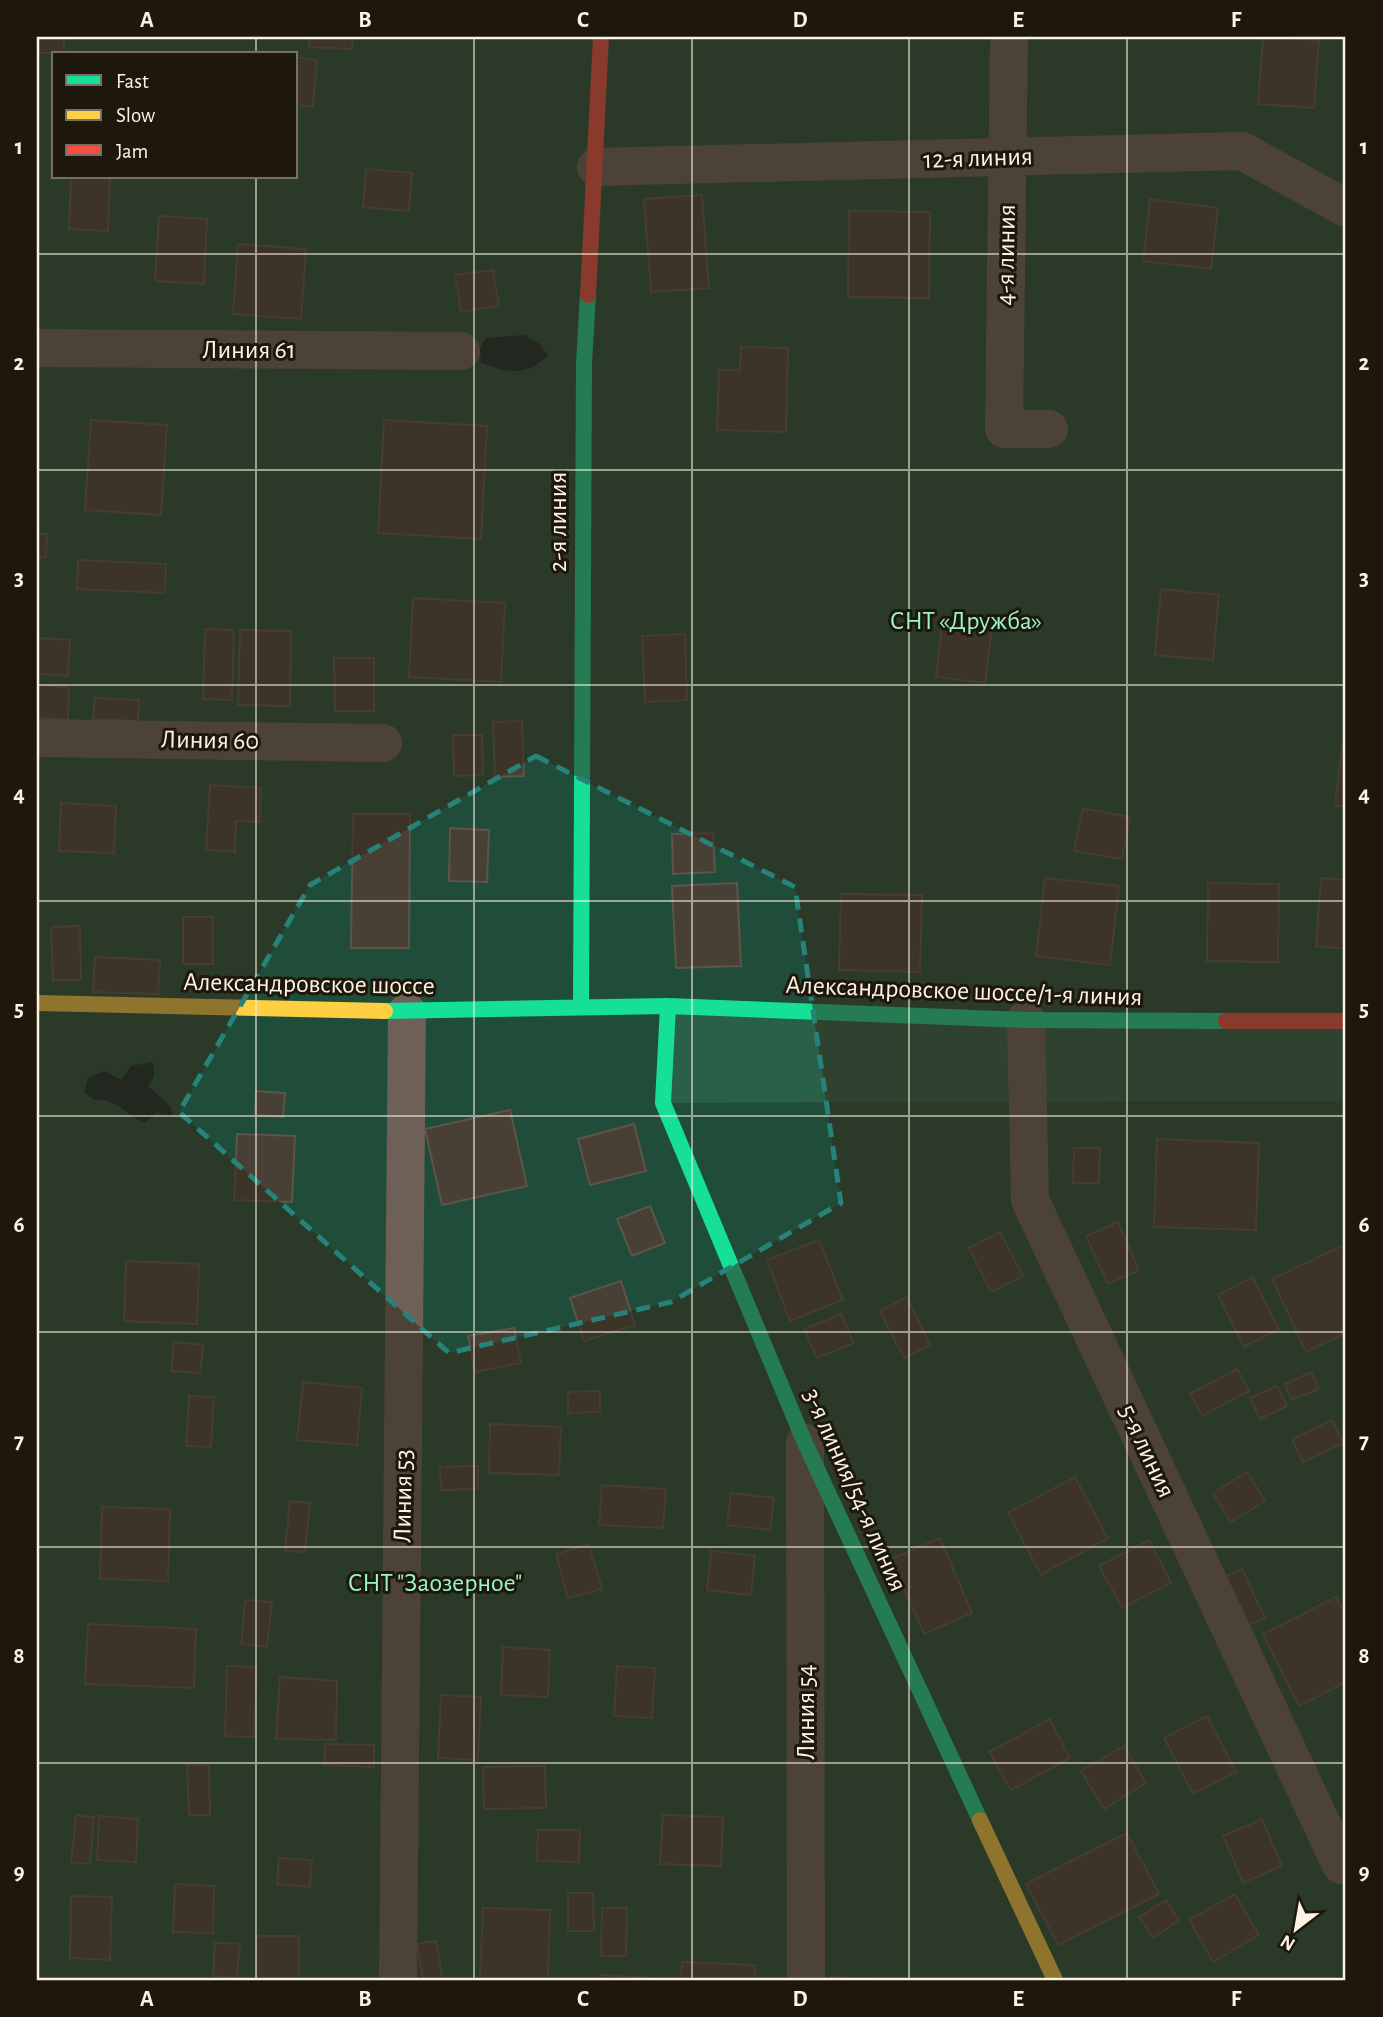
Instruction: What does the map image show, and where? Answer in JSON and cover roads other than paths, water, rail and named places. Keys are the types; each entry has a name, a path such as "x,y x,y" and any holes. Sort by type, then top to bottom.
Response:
{"street":[{"name":"2-я линия","path":"581,1007 584,362 601,37"},
{"name":"4-я линия","path":"1009,37 1004,429 1049,429"},
{"name":"12-я линия","path":"596,167 1242,151 1346,208"},
{"name":"Линия 61","path":"37,348 461,351"},
{"name":"Линия 60","path":"37,738 383,743"},
{"name":"Александровское шоссе","path":"37,1003 407,1012 581,1007"},
{"name":"Александровское шоссе/1-я линия","path":"581,1007 668,1006 1026,1020 1346,1021"},
{"name":"3-я линия/54-я линия","path":"668,1006 663,1103 805,1443 1055,1980"},
{"name":"Линия 53","path":"398,1980 407,1012"},
{"name":"5-я линия","path":"1026,1020 1030,1200 1344,1864"},
{"name":"Линия 54","path":"805,1443 806,1980"}],"water":[{"path":"524,335 541,345 548,356 531,367 516,371 481,363 480,348 486,338"},
{"path":"153,1062 154,1076 148,1086 171,1107 172,1116 156,1113 144,1123 114,1104 94,1100 84,1092 88,1078 105,1071 121,1080 131,1066"}],"park label":[{"name":"СНТ «Дружба»","path":"966,621"},
{"name":"СНТ \"Заозерное\"","path":"435,1583"}]}
